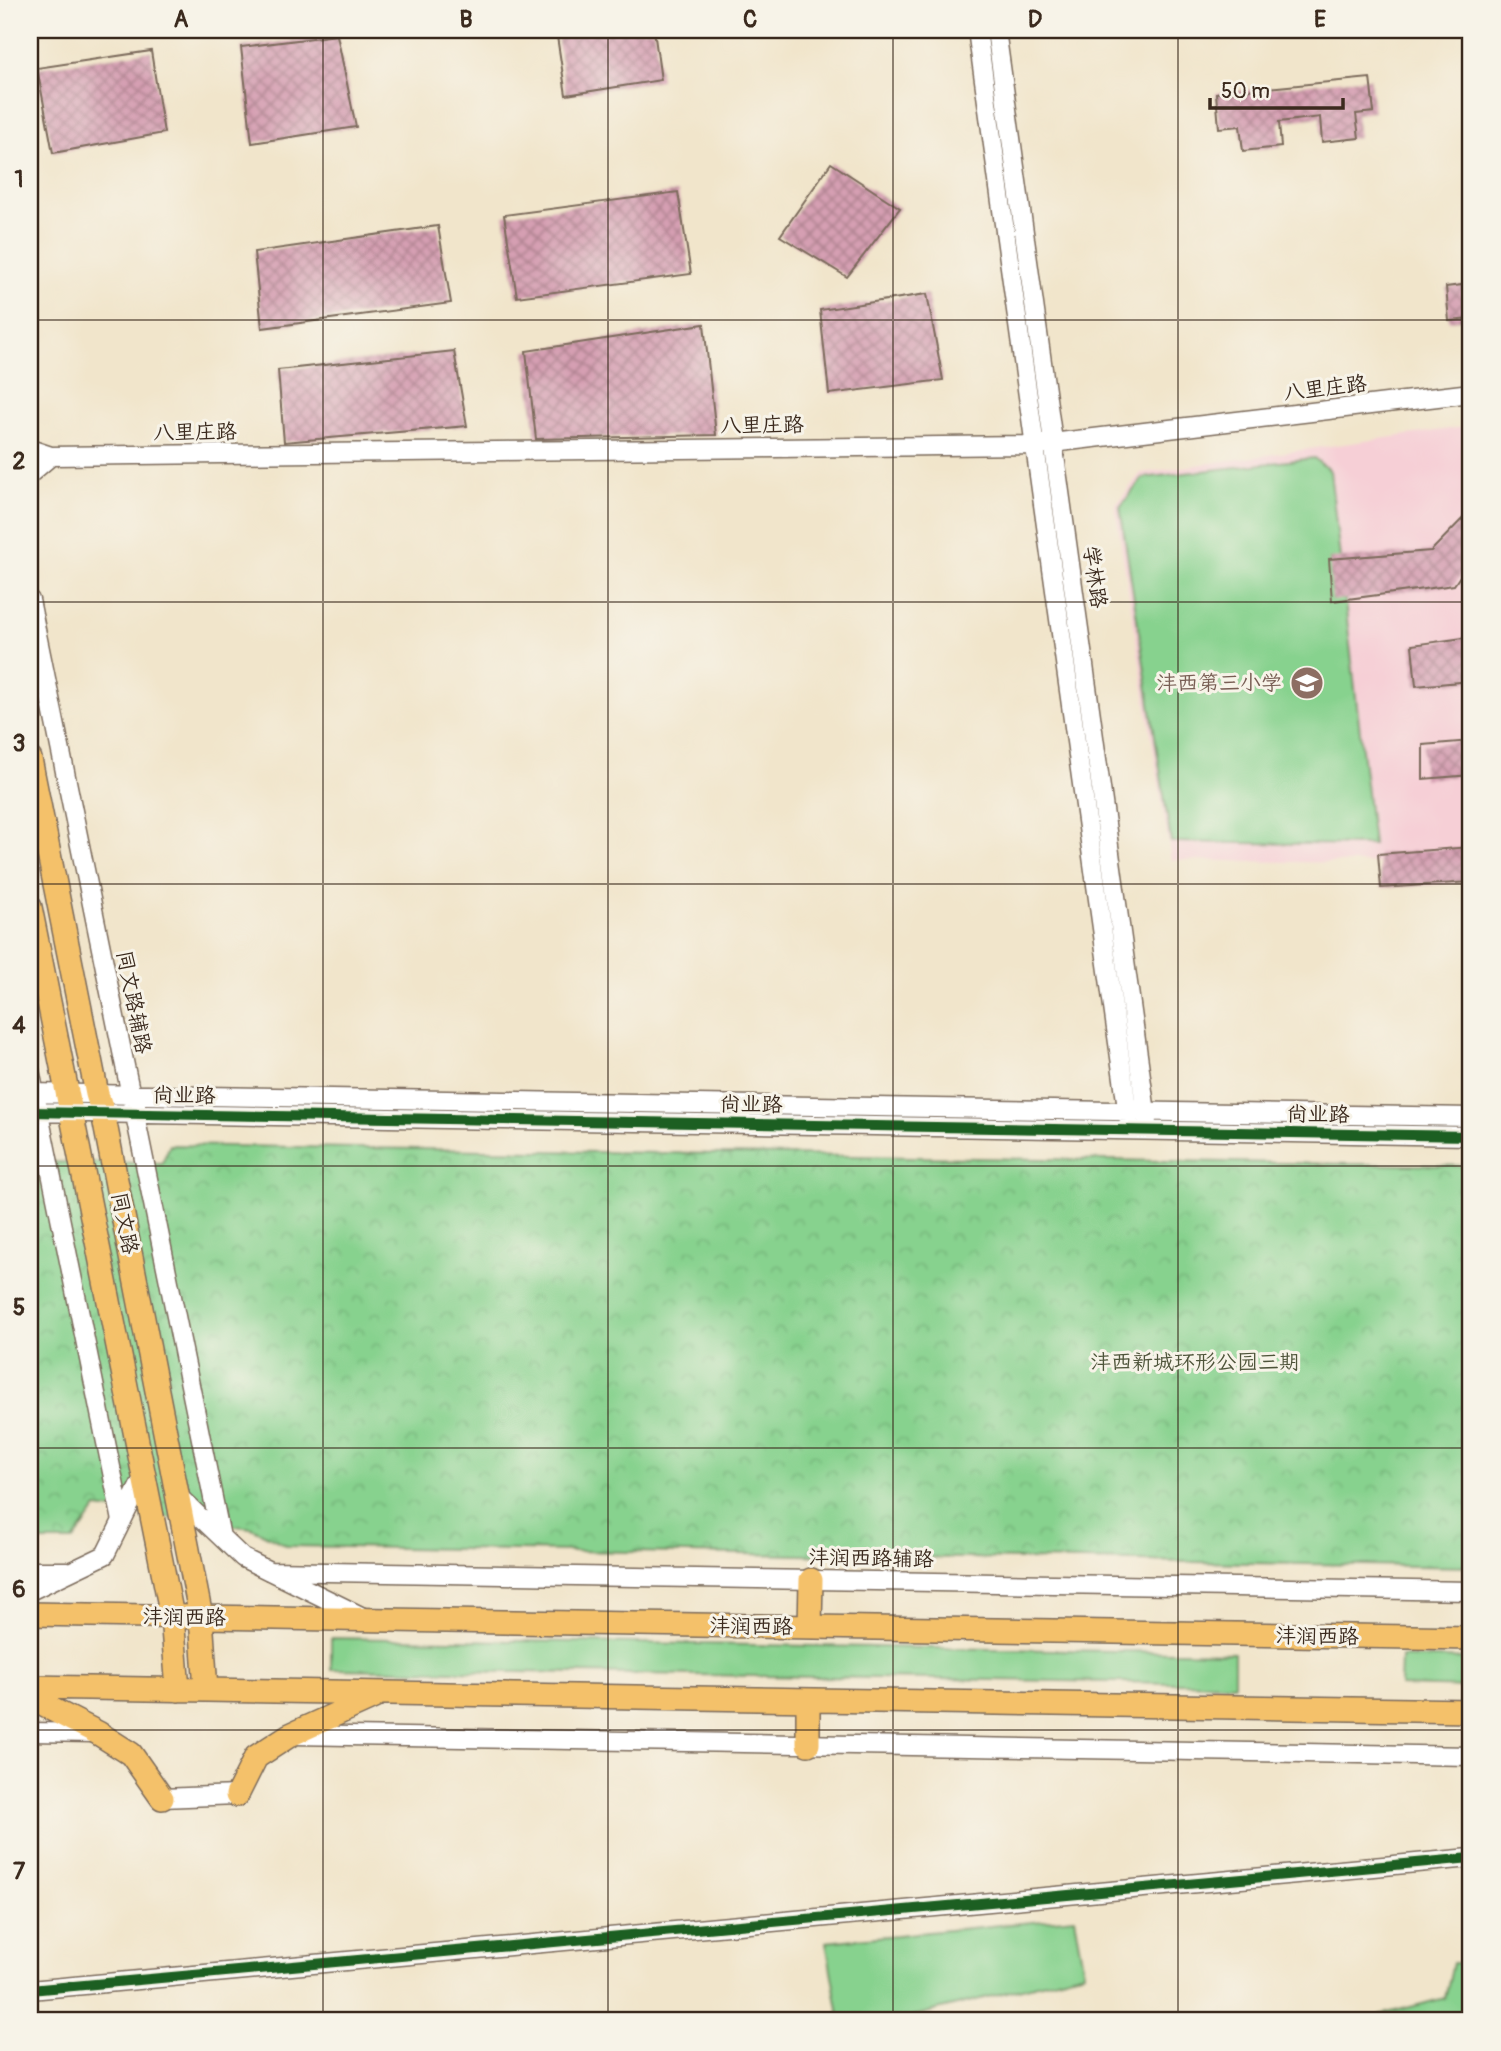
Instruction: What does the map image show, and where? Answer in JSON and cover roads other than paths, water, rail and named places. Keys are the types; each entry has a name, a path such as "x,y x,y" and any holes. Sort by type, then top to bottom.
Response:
{"main road":[{"name":"同文路","path":"30,759 201,1617 206,1690"},
{"name":"同文路","path":"30,907 172,1616 178,1690"},
{"path":"810,1627 811,1580"},
{"name":"沣润西路","path":"30,1614 1471,1638"},
{"path":"30,1687 1471,1711"},
{"path":"237,1795 256,1757 290,1735 382,1693"},
{"path":"30,1698 98,1733 131,1754 162,1798"},
{"path":"807,1744 808,1700"}],"street":[{"name":"学林路","path":"977,30 1044,443 1137,1111 1149,1130"},
{"name":"学林路","path":"996,30 1044,443"},
{"name":"八里庄路","path":"30,449 51,456 1044,443 1471,393"},
{"path":"30,474 51,456"},
{"name":"同文路辅路","path":"30,600 221,1537"},
{"path":"30,1070 34,1112 122,1521"},
{"name":"尚业路","path":"32,1093 69,1103"},
{"name":"尚业路","path":"34,1112 69,1103 100,1103 130,1094 1471,1117"},
{"name":"尚业路","path":"100,1103 133,1113 1471,1136"},
{"name":"学林路","path":"1130,1130 1137,1111"},
{"path":"30,1591 104,1555 144,1476"},
{"path":"178,1496 243,1558 368,1620"},
{"path":"30,1571 71,1571"},
{"name":"沣润西路辅路","path":"270,1571 1471,1591"},
{"path":"30,1732 98,1733"},
{"path":"290,1735 1471,1756"},
{"path":"162,1798 237,1795"},
{"path":"30,1990 1471,1857"}],"place":[{"name":"沣西第三小学","path":"1307,683"}],"park label":[{"name":"沣西新城环形公园三期","path":"1195,1362"}]}
